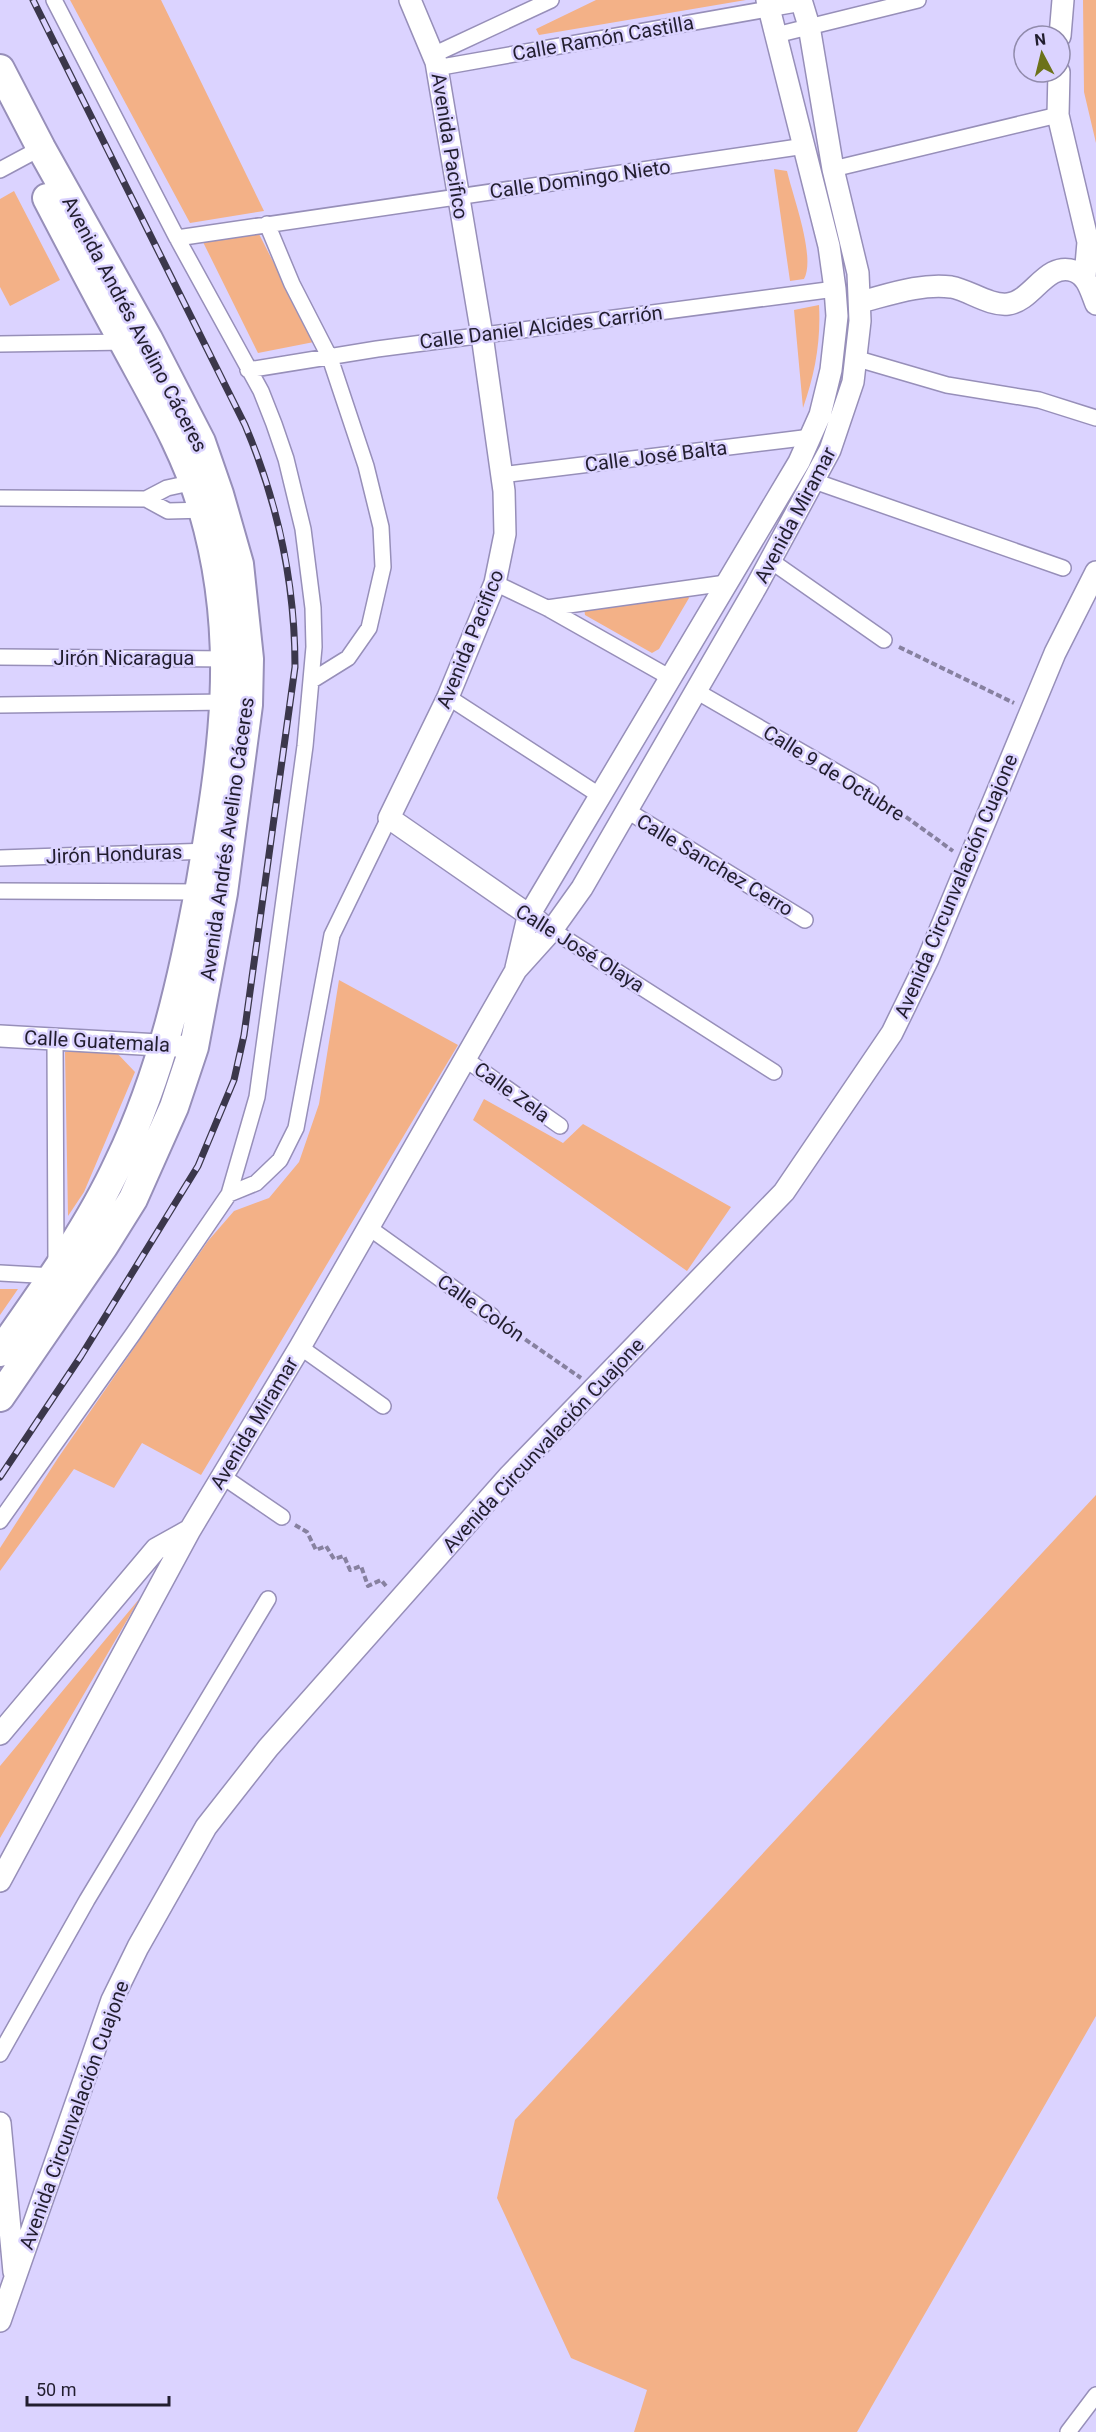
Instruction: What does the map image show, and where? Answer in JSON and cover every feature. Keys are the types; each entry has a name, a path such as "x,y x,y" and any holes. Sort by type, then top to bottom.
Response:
{"highway":[{"name":"Avenida Andrés Avelino Cáceres","path":"0,69 33,152 136,341 163,411 204,480 213,511 221,594 238,659 237,703 211,892 194,1047 174,1107 133,1199 103,1247 0,1397"},
{"name":"Avenida Andrés Avelino Cáceres","path":"0,112 33,152"},
{"name":"Avenida Andrés Avelino Cáceres","path":"0,1352 55,1274 118,1165 145,1105 166,1044 211,892"}],"main road":[{"name":"Avenida Pacifico","path":"389,818 448,697 495,583 505,534 501,475 482,335 435,62 410,0"},
{"path":"1061,24 1063,0"},
{"name":"Avenida Miramar","path":"0,1881 190,1530 300,1347 516,970 552,930 582,888 771,561 840,428 858,359 860,302 853,244 833,169 802,1"},
{"name":"Avenida Miramar","path":"516,970 528,916 811,437 831,370 837,316 829,246 768,5"},
{"path":"1059,84 1058,115 1092,241 1085,277 1096,304"},
{"path":"860,302 901,291 949,287 1007,304 1023,298 1044,278 1062,269 1074,270 1085,277"},
{"name":"Avenida Circunvalación Cuajone","path":"0,2321 112,2000 138,1947 206,1827 268,1748 510,1475 784,1192 892,1033 928,959 1055,653 1096,572"},
{"name":"Calle José Olaya","path":"389,818 528,916 552,930"},
{"name":"Calle Guatemala","path":"0,1036 194,1047"},
{"path":"0,1734 156,1549 190,1530"},
{"path":"0,2123 14,2279"}],"street":[{"path":"0,1521 174,1277 229,1194 257,1097 305,746 311,681 313,608 303,529 286,459 274,424 261,391 177,238 54,0"},
{"path":"435,62 551,0"},
{"path":"776,34 918,0"},
{"name":"Calle Ramón Castilla","path":"435,62 802,1"},
{"path":"833,169 1058,115"},
{"name":"Calle Domingo Nieto","path":"177,238 805,146"},
{"path":"0,170 33,152"},
{"path":"267,224 292,284 330,358 366,466 381,527 383,567 369,628 348,658 311,681"},
{"name":"Calle Daniel Alcides Carrión","path":"248,370 377,349 835,289"},
{"path":"0,344 136,341"},
{"path":"858,359 947,385 1039,400 1096,418"},
{"name":"Calle José Balta","path":"501,475 811,437"},
{"path":"0,498 146,499 167,488 204,480"},
{"path":"814,481 1063,568"},
{"path":"146,499 168,511 213,511"},
{"path":"771,561 884,640"},
{"path":"495,583 547,608 669,678"},
{"path":"547,608 726,583"},
{"name":"Jirón Nicaragua","path":"0,657 238,659"},
{"name":"Calle 9 de Octubre","path":"696,691 871,792"},
{"path":"448,697 599,795"},
{"path":"0,705 237,703"},
{"name":"Calle Sanchez Cerro","path":"626,810 805,920"},
{"name":"Avenida Pacifico","path":"229,1194 256,1183 280,1160 296,1128 332,935 389,818"},
{"name":"Jirón Honduras","path":"0,858 217,852"},
{"name":"Jirón Honduras","path":"0,891 211,892"},
{"name":"Calle José Olaya","path":"552,930 774,1072"},
{"path":"0,1273 55,1274 55,1040"},
{"name":"Calle Zela","path":"465,1059 560,1126"},
{"name":"Calle Colón","path":"368,1227 492,1316"},
{"path":"300,1347 383,1406"},
{"path":"222,1476 282,1517"},
{"path":"0,2054 87,1900 268,1599"},
{"path":"1068,2432 1096,2395"}],"path":[{"path":"884,640 1030,711"},
{"name":"Calle 9 de Octubre","path":"871,792 968,862"},
{"name":"Calle Colón","path":"492,1316 595,1388"},
{"path":"282,1517 307,1532 316,1550 326,1546 334,1559 344,1556 350,1570 361,1566 368,1586 381,1580 388,1588 394,1606"}],"shaded area":[{"path":"70,0 161,0 264,211 190,223"},
{"path":"596,0 746,0 539,35 536,29"},
{"path":"1083,0 1096,0 1096,143 1084,92"},
{"path":"774,169 787,171 798,211 807,256 804,279 790,281"},
{"path":"14,191 60,280 10,306 0,287 0,199"},
{"path":"259,234 314,342 258,353 203,242"},
{"path":"819,305 816,357 803,408 794,310"},
{"path":"686,592 689,598 659,649 652,653 585,615 584,607"},
{"path":"339,980 458,1045 201,1475 142,1443 114,1488 74,1469 0,1571 0,1548 58,1458 208,1241 234,1211 269,1198 299,1162 319,1104"},
{"path":"65,1052 116,1052 135,1072 84,1192 68,1216"},
{"path":"484,1099 563,1143 583,1124 731,1207 687,1271 473,1120"},
{"path":"0,1289 18,1289 0,1315"},
{"path":"1096,1495 1096,2016 857,2432 634,2432 647,2390 571,2358 497,2198 515,2120"},
{"path":"140,1598 0,1838 0,1766"}],"railway":[{"path":"0,1477 81,1356 198,1166 234,1080 244,1035 295,667 288,573 275,513 257,454 245,425 33,0"}]}
